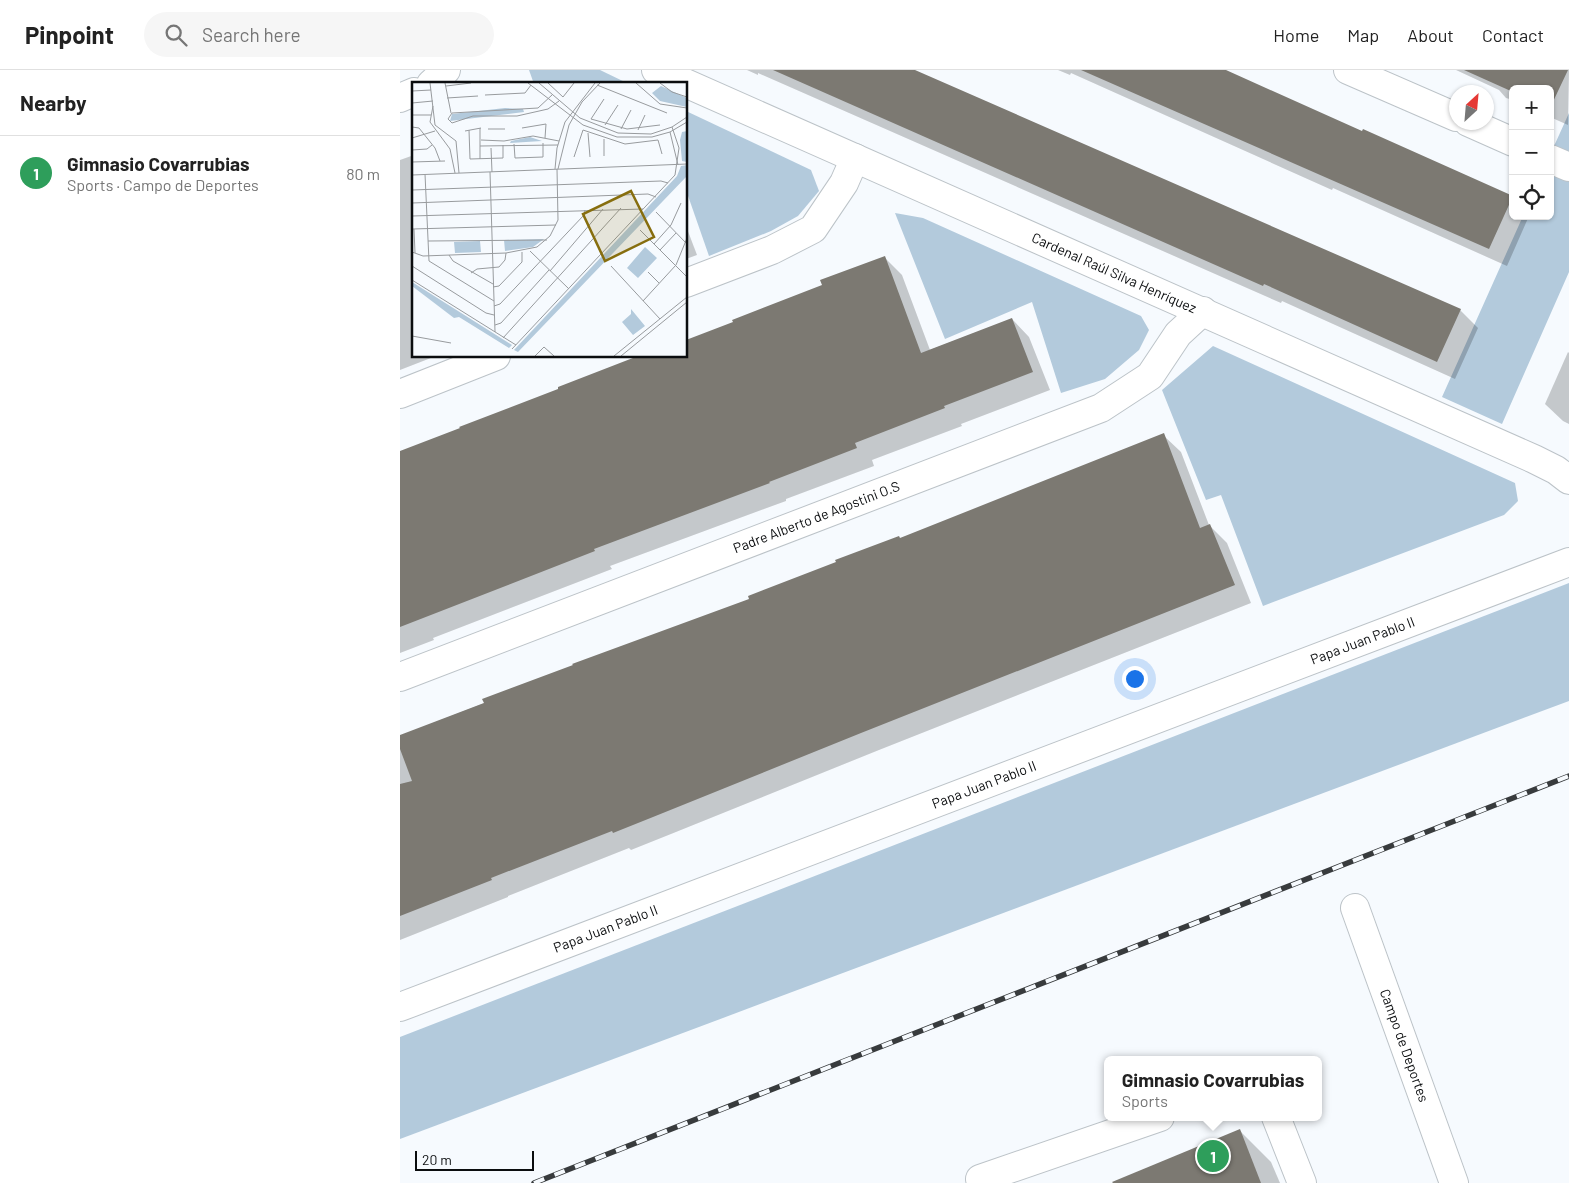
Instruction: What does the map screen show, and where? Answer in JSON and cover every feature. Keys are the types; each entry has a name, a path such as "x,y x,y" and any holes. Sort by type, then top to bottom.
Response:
{"street":[{"path":"433,82 446,70"},
{"name":"Cardenal Raúl Silva Henríquez","path":"656,70 683,82"},
{"path":"1348,70 1449,114"},
{"name":"Cardenal Raúl Silva Henríquez","path":"688,84 1534,459 1556,470 1569,480"},
{"path":"400,98 412,93"},
{"path":"1486,130 1509,140"},
{"path":"688,282 772,250 813,229 844,183 855,158"},
{"path":"1554,161 1569,167"},
{"name":"Padre Alberto de Agostini O.S","path":"400,676 1101,408 1150,376 1178,334 1202,311"},
{"path":"400,394 491,358"},
{"name":"Papa Juan Pablo II","path":"400,1007 1569,562"},
{"name":"Campo de Deportes","path":"1355,908 1454,1183"},
{"path":"980,1180 1149,1121"},
{"path":"1278,1121 1302,1183"}],"shaded area":[{"path":"529,70 600,70 625,82 533,82"},
{"path":"688,112 811,170 819,191 798,216 771,231 709,256 688,196"},
{"path":"1569,113 1569,272 1502,424 1442,397 1521,220 1554,220 1554,146"},
{"path":"895,213 923,218 1141,316 1149,330 1139,350 1105,379 1061,393 1032,302 945,339"},
{"path":"1213,346 1515,483 1518,501 1504,515 1263,606 1221,495 1206,500 1162,390"},
{"path":"1569,583 1569,701 400,1139 400,1037"}],"building":[{"path":"773,70 915,70 1461,309 1437,362 1264,284 1263,286"},
{"path":"1081,70 1226,70 1362,131 1363,129 1509,194 1509,205 1489,249"},
{"path":"1464,70 1568,70 1554,100 1554,85 1509,85 1509,90"},
{"path":"885,256 921,353 1012,318 1033,372 855,443 857,448 594,549 595,551 400,627 400,451 633,358 688,358 688,339 822,285 820,280"},
{"path":"1164,433 1200,528 1210,524 1235,585 613,833 612,831 491,878 492,880 400,916 400,784 412,781 400,749 400,735 484,703 482,699 749,599 748,596 836,562 835,560 899,536 900,538"},
{"path":"1240,1129 1261,1183 1112,1182"}],"railway":[{"path":"534,1183 1569,776"}],"place":[{"name":"Gimnasio Covarrubias","path":"1213,1156"}]}
